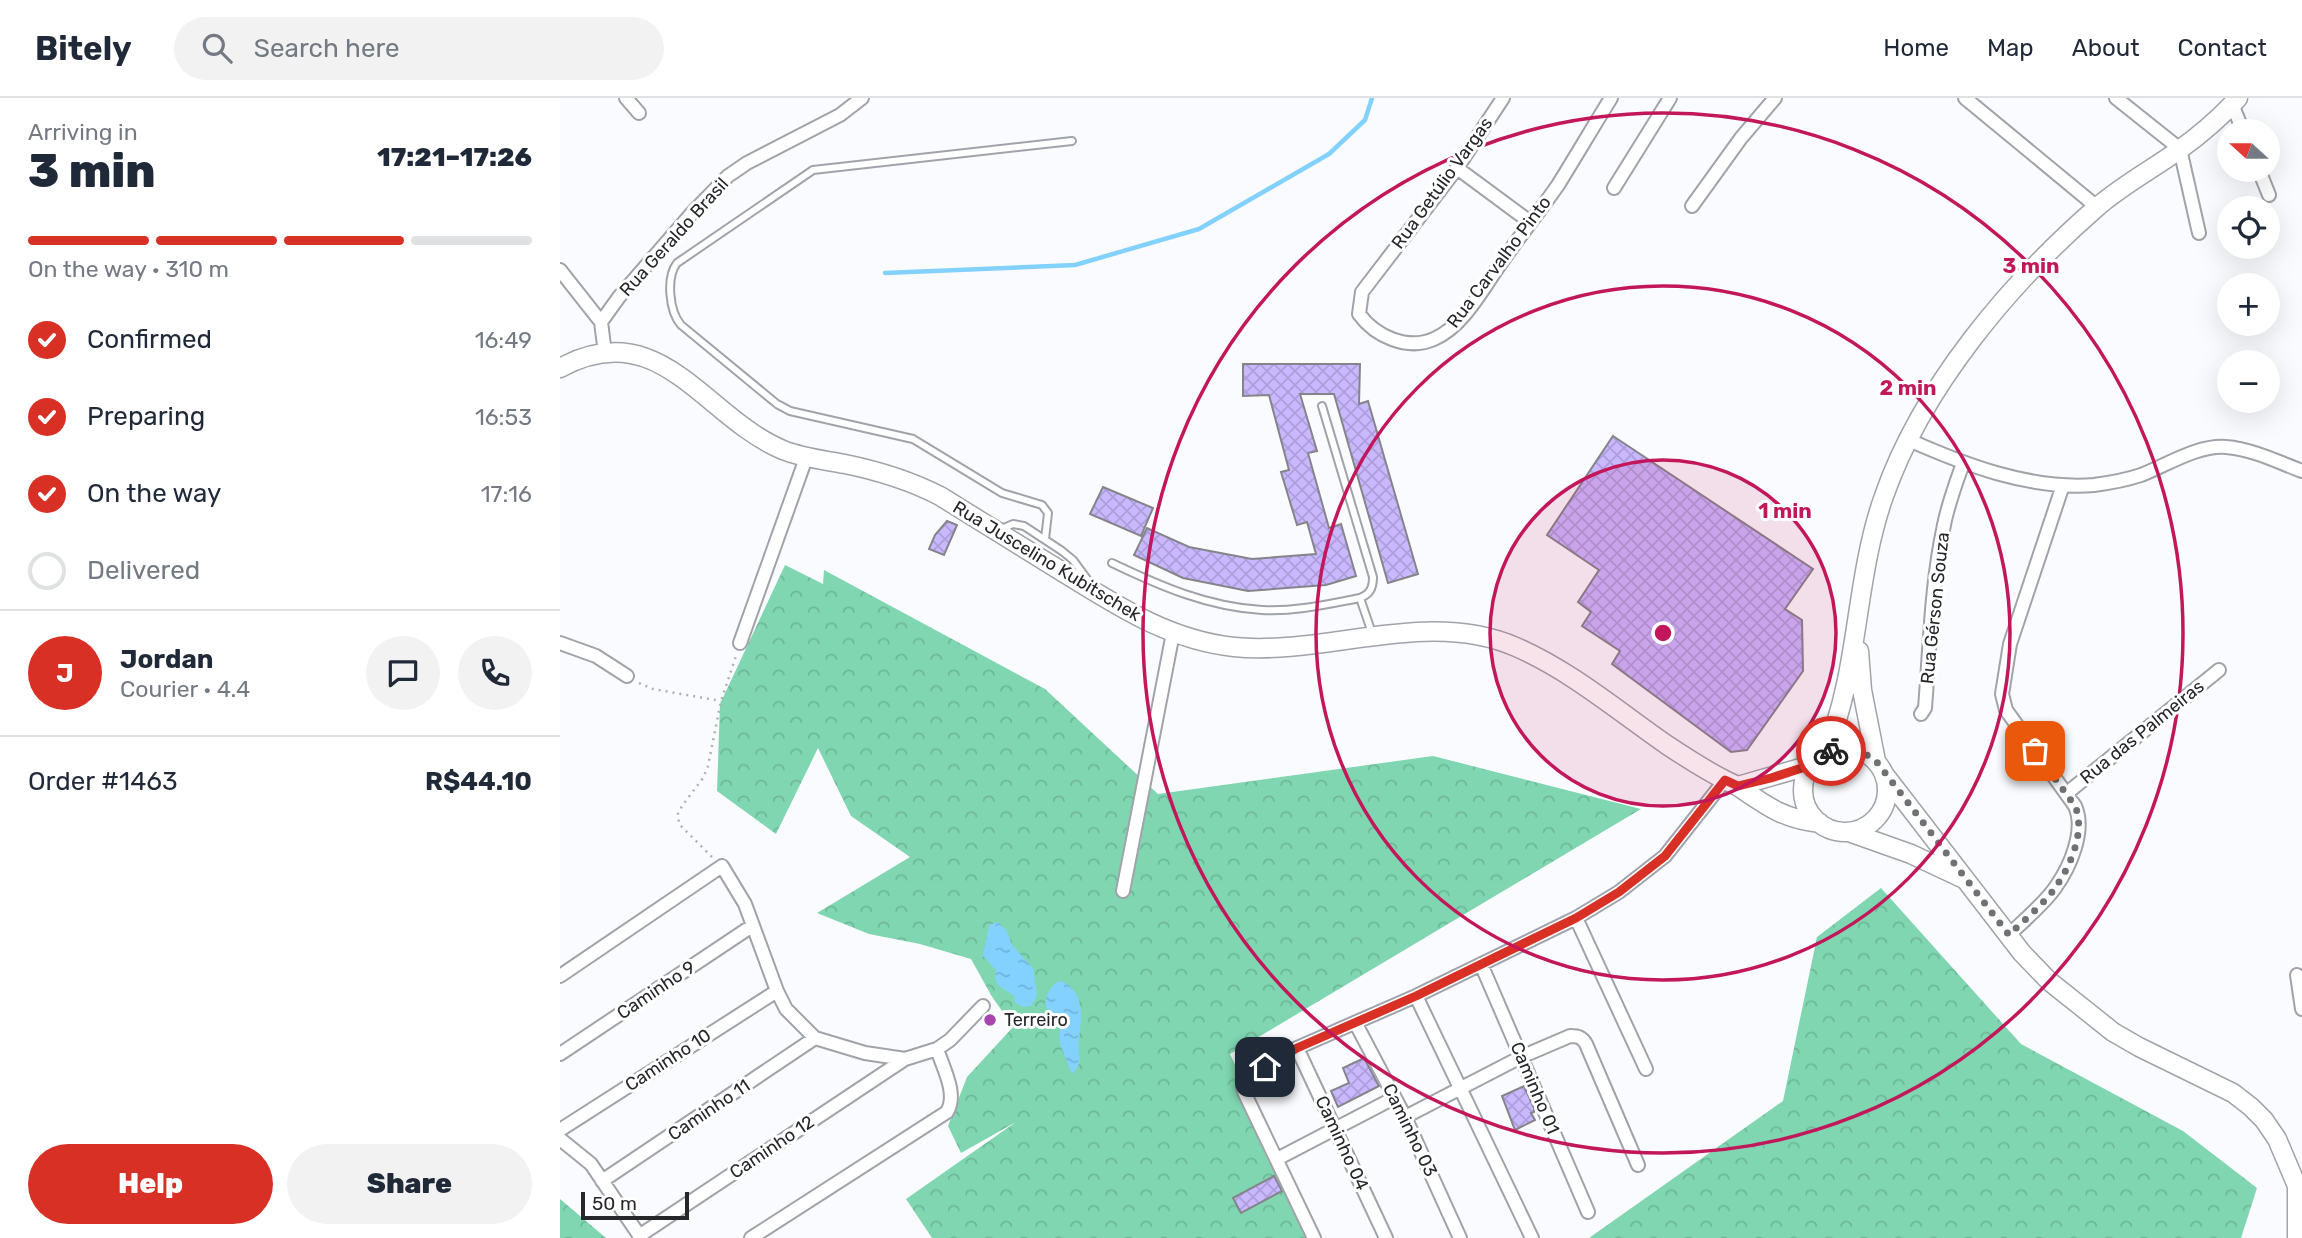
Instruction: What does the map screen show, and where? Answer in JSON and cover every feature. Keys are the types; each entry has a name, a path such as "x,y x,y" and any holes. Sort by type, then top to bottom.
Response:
{"main road":[{"path":"1967,880 1911,854 1849,832 1829,829 1811,814 1805,803 1803,789 1806,777 1818,759 1843,704 1872,533 1885,494 1909,440 1960,353 2025,278 2097,207 2180,149 2235,101"},
{"name":"Rua Juscelino Kubitschek","path":"560,368 585,357 605,354 626,354 663,365 680,374 753,434 785,451 806,458 876,471 906,480 940,496 1124,610 1173,634 1233,647 1269,649 1435,631 1489,637 1518,648 1578,681 1669,747 1776,812 1803,821 1820,823"},
{"path":"1849,832 1864,827 1876,818 1885,804 1887,789 1863,690 1857,625"},
{"path":"1731,783 1818,759 1838,748 1852,748 1865,753 1880,767 2022,953 2049,981 2113,1032 2233,1093 2251,1107 2277,1139 2297,1186 2297,1238"}],"street":[{"path":"626,98 639,113"},
{"name":"Rua Geraldo Brasil","path":"601,322 619,297 728,176 747,163 840,115 862,98"},
{"name":"Rua Getúlio Vargas","path":"1379,267 1457,169 1503,98"},
{"name":"Rua Carvalho Pinto","path":"1379,267 1362,292 1359,304 1359,314 1368,326 1387,339 1411,342 1432,340 1448,331 1466,312 1556,186 1611,98"},
{"path":"1614,188 1670,98"},
{"path":"1692,206 1741,138 1775,98"},
{"path":"1965,98 2097,207"},
{"path":"2116,98 2180,149 2199,233"},
{"path":"2235,101 2240,119"},
{"path":"1457,169 1530,222"},
{"path":"2264,182 2269,195"},
{"path":"560,270 601,322 605,354"},
{"path":"1909,440 1963,463 2029,480 2063,485 2113,482 2137,476 2193,453 2224,447 2273,459 2302,471"},
{"path":"740,643 806,458"},
{"name":"Rua Gérson Souza","path":"1921,714 1924,708 1938,554 1944,521 1963,463"},
{"name":"Rua das Palmeiras","path":"2063,485 2010,644 2002,694 2006,710 2067,793 2219,670"},
{"path":"1123,891 1173,634"},
{"path":"560,643 596,656 627,676"},
{"path":"1314,1238 1243,1088 1245,1083 1265,1067 1297,1048 1416,996 1576,918 1619,892 1665,856 1731,783"},
{"path":"2009,935 2054,889 2073,850 2080,826 2079,815 2067,793"},
{"path":"560,976 722,866 745,904 786,1009 815,1038 865,1053 905,1059 937,1049 950,1040 983,1006"},
{"path":"1576,918 1646,1069"},
{"name":"Caminho 9","path":"560,1054 752,926"},
{"name":"Caminho 01","path":"1481,964 1588,1212"},
{"path":"2297,975 2302,1009"},
{"name":"Caminho 10","path":"560,1130 777,991"},
{"path":"1416,996 1532,1238"},
{"name":"Caminho 03","path":"1356,1024 1405,1117 1460,1238"},
{"path":"1405,1117 1521,1057 1570,1036 1583,1039 1638,1165"},
{"name":"Caminho 11","path":"602,1181 815,1038"},
{"name":"Caminho 04","path":"1297,1048 1386,1238"},
{"path":"751,1238 947,1112 952,1104 951,1094 937,1049"},
{"name":"Caminho 12","path":"640,1237 905,1059"},
{"path":"1276,1159 1394,1098"},
{"path":"560,1139 591,1164 640,1237"}],"lane":[{"path":"1045,539 1048,513 1042,505 1002,493 913,439 804,416 777,404 681,325 674,312 670,278 677,263 813,170 1072,141"},
{"path":"1112,563 1162,587 1212,603 1263,610 1307,608 1366,596 1373,577 1322,406"},
{"path":"996,531 1019,524 1045,539 1073,560 1096,593"},
{"path":"1360,598 1374,638"}],"path":[{"path":"722,866 679,824 678,814 703,778 708,766 721,701 740,643"},
{"path":"627,676 653,689 721,701"}],"green space":[{"path":"785,565 823,584 824,570 1045,689 1158,794 1433,756 1641,809 1230,1054 1317,1238 932,1238 906,1199 1016,1122 961,1153 948,1126 967,1077 1013,1027 971,959 920,944 869,934 817,913 910,857 851,816 818,748 776,834 717,791 720,704"},
{"path":"1881,888 2021,1044 2183,1131 2257,1188 2241,1238 1589,1238 1783,1101 1817,937"},
{"path":"560,1199 606,1238 560,1238"}],"water":[{"path":"998,922 1007,931 1012,945 1033,968 1037,996 1031,1006 1023,1007 1015,1003 1014,996 997,983 996,970 983,956 989,925"},
{"path":"1061,981 1074,991 1080,1005 1080,1061 1072,1074 1060,1044 1060,1017 1050,1012 1045,1005 1054,984"}],"building":[{"path":"1243,364 1360,364 1359,404 1368,401 1418,574 1388,583 1334,394 1300,394 1317,451 1308,453 1329,528 1341,524 1356,576 1326,585 1248,591 1183,578 1134,555 1147,528 1189,547 1252,559 1316,554 1307,522 1297,525 1281,472 1289,470 1269,395 1243,396"},
{"path":"1613,436 1813,569 1785,609 1802,620 1803,671 1747,750 1731,752 1612,664 1620,651 1582,626 1591,612 1578,602 1599,570 1547,535"},
{"path":"1103,487 1153,508 1141,536 1090,514"},
{"path":"947,521 957,525 944,555 929,549 935,535"},
{"path":"1364,1058 1379,1086 1338,1107 1331,1091 1349,1083 1343,1068"},
{"path":"1524,1086 1534,1108 1531,1113 1535,1120 1515,1130 1502,1096"},
{"path":"1274,1176 1282,1191 1241,1213 1233,1198"}],"waterway":[{"path":"885,273 1075,265 1199,229 1329,154 1365,120 1372,98"}],"way so far":[{"path":"1831,751 1852,748 1876,761 2009,935 2054,889 2070,859 2080,826 2075,806 2035,751"}],"place":[{"name":"Terreiro","path":"990,1020"}],"route":[{"path":"1265,1067 1297,1048 1356,1024 1576,918 1619,892 1665,856 1725,780 1738,786 1771,778 1811,765 1831,751"}]}
